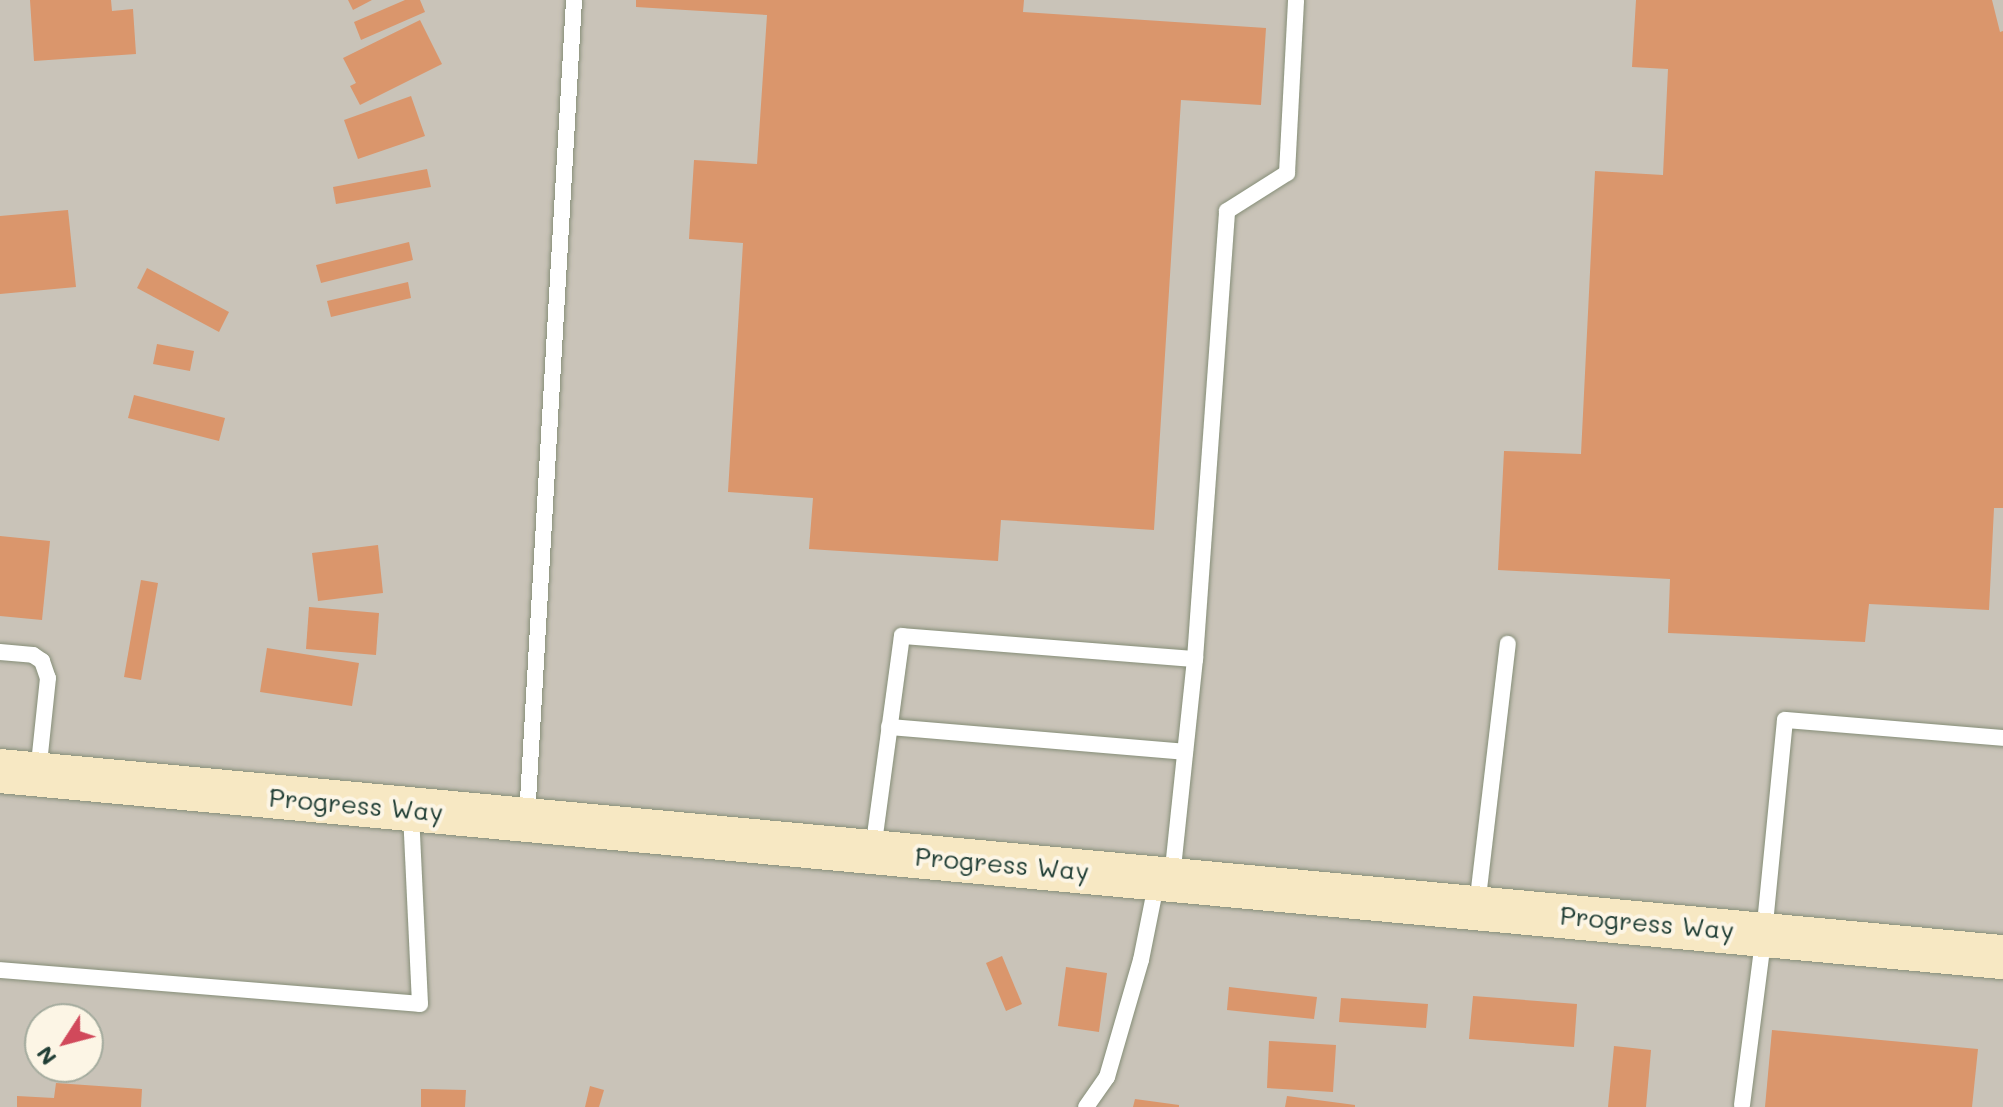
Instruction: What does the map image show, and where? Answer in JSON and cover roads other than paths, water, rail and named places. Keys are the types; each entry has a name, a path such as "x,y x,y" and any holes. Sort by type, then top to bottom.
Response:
{"street":[{"name":"Progress Way","path":"19,773 2003,957"}],"lane":[{"path":"527,820 574,0"},
{"path":"1086,1107 1107,1077 1165,879 1185,752 1195,659 1227,211 1287,173 1296,0"},
{"path":"873,852 902,636 1195,659"},
{"path":"1477,908 1508,644"},
{"path":"0,652 33,655 42,661 48,678 19,773"},
{"path":"1742,1105 1764,934 1785,720 2003,738"},
{"path":"889,727 1185,752"},
{"path":"0,970 420,1004 411,810"}]}
